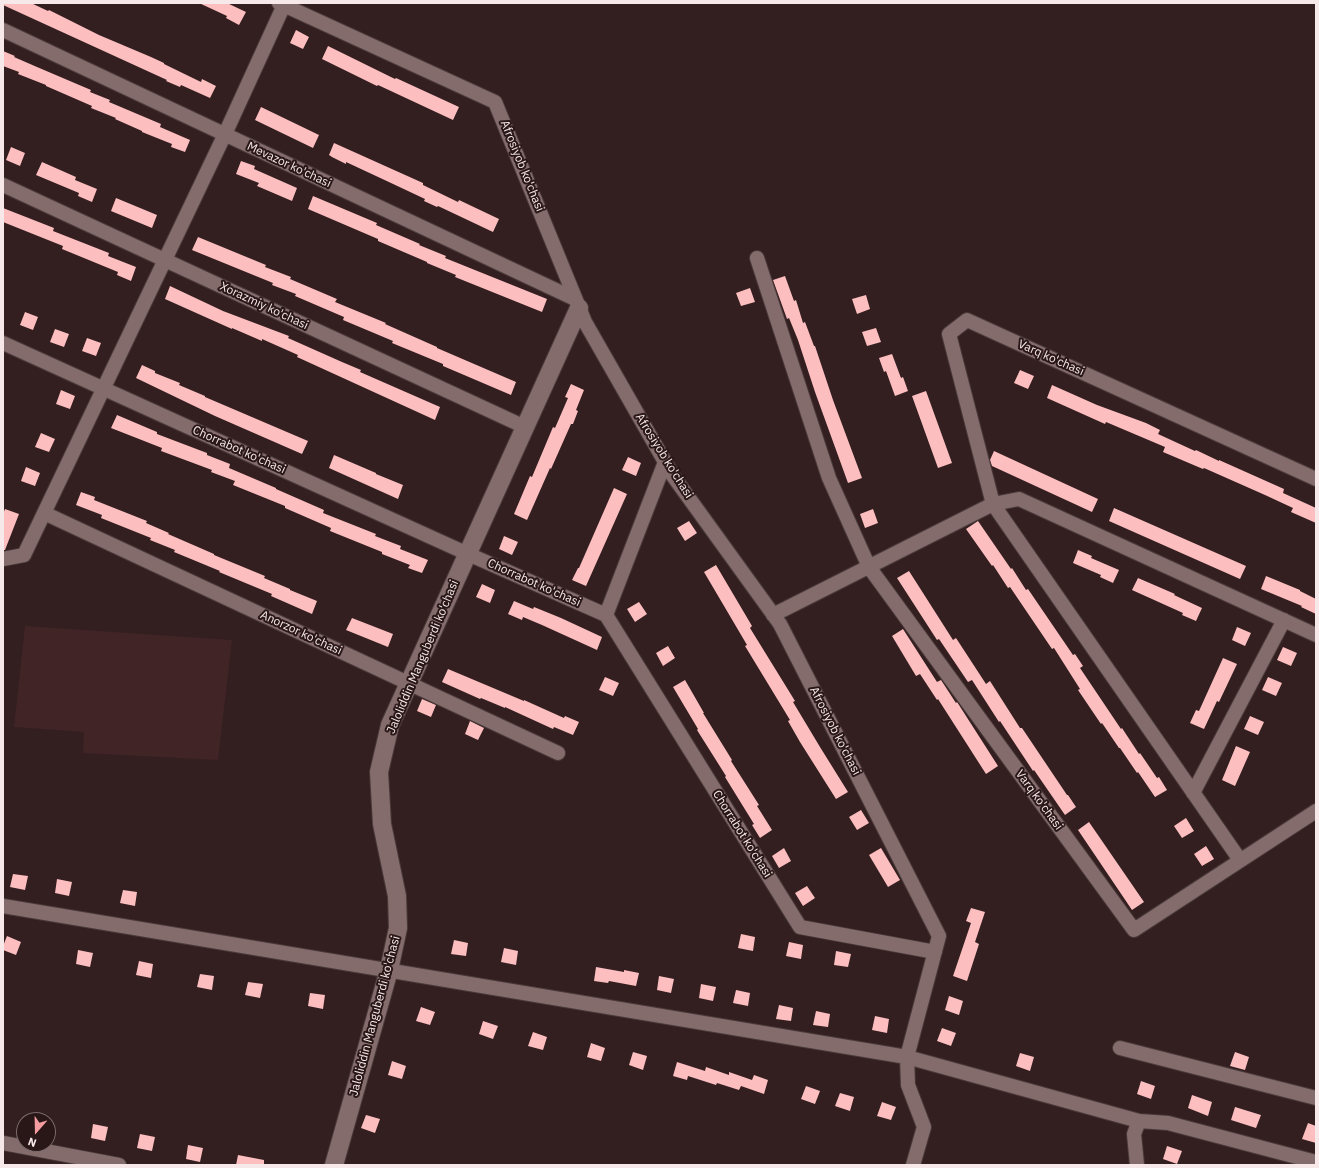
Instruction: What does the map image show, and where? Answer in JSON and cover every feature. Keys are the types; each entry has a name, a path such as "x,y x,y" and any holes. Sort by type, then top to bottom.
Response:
{"street":[{"path":"3,559 24,554 225,134 281,4"},
{"name":"Afrosiyob ko'chasi","path":"281,4 495,102 585,322 673,476 780,624 939,936 907,1057 908,1085 924,1127 913,1165"},
{"name":"Mevazor ko'chasi","path":"3,30 225,134 577,304"},
{"name":"Xorazmiy ko'chasi","path":"3,184 525,427"},
{"name":"Varq ko'chasi","path":"757,258 829,478 869,567 1134,930 1316,811"},
{"name":"Jaloliddin Manguberdi ko'chasi","path":"334,1165 390,970 398,928 397,896 382,824 379,772 390,725 525,427 577,304"},
{"name":"Varq ko'chasi","path":"1240,860 993,504 948,334 968,320 1316,479"},
{"name":"Chorrabot ko'chasi","path":"3,343 606,615 800,927 935,952"},
{"path":"606,615 665,462"},
{"path":"773,615 993,504 1019,499 1316,635"},
{"name":"Anorzor ko'chasi","path":"44,513 558,753"},
{"path":"1193,793 1284,620"},
{"path":"3,906 907,1057 1139,1121 1168,1123 1316,1162"},
{"path":"1120,1048 1316,1098"},
{"path":"1137,1165 1134,1134 1139,1121"},
{"path":"3,1143 119,1165"}],"shaded area":[{"path":"25,626 232,640 218,760 83,753 84,732 14,727"}],"building":[{"path":"3,3 31,3 48,11 49,10 99,35 164,63 201,82 202,79 216,86 210,98 181,85 180,87 3,5"},
{"path":"199,3 227,3 246,12 239,25 226,18 227,16"},
{"path":"296,30 309,37 303,49 290,43"},
{"path":"328,46 395,79 396,78 459,107 453,120 378,85 377,86 322,59"},
{"path":"3,51 91,90 90,92 110,100 109,102 161,124 160,127 190,140 185,152 171,147 172,144 142,132 115,119 116,118 91,108 92,106 3,66"},
{"path":"261,107 319,135 313,148 255,120"},
{"path":"334,143 423,183 423,185 458,202 459,200 499,219 493,232 424,201 425,199 346,162 346,164 332,157 329,155"},
{"path":"11,147 25,153 20,166 6,160"},
{"path":"241,161 255,166 254,169 297,188 292,201 257,186 259,183 236,174"},
{"path":"42,162 76,177 75,180 97,189 92,202 78,196 79,193 36,175"},
{"path":"313,196 377,223 376,225 446,256 445,258 547,299 542,312 455,277 456,275 308,209"},
{"path":"116,198 157,215 152,228 111,211"},
{"path":"3,208 54,228 53,231 109,253 108,256 136,267 131,281 117,275 118,272 62,249 63,246 3,222"},
{"path":"198,237 266,265 265,267 291,277 290,279 337,299 335,302 386,323 385,324 437,348 516,382 511,395 443,366 443,364 392,343 393,341 343,320 344,317 295,296 296,294 272,285 273,283 192,250"},
{"path":"785,276 794,301 796,300 803,323 805,322 815,346 862,478 848,483 798,340 789,318 787,319 773,280"},
{"path":"170,286 223,311 289,336 288,338 361,370 360,372 440,407 435,420 297,357 298,355 262,339 262,341 232,329 165,299"},
{"path":"750,288 755,302 741,306 736,293"},
{"path":"866,295 870,309 857,314 852,299"},
{"path":"25,312 38,317 33,330 20,325"},
{"path":"876,328 881,342 867,346 862,332"},
{"path":"55,329 69,334 64,347 50,342"},
{"path":"87,338 101,343 96,356 82,351"},
{"path":"892,354 901,378 903,377 908,391 895,396 886,371 884,372 879,358"},
{"path":"142,365 155,371 155,373 180,383 179,385 205,397 308,441 302,454 215,416 136,378"},
{"path":"1020,370 1034,376 1028,389 1014,383"},
{"path":"571,384 584,390 576,410 578,411 551,469 550,468 527,520 514,514 530,476 532,477 553,427 555,428 568,398 565,397"},
{"path":"1052,385 1097,405 1146,423 1160,430 1158,434 1284,489 1283,493 1316,508 1316,523 1291,512 1293,508 1265,495 1163,452 1165,447 1106,422 1105,424 1047,398"},
{"path":"61,390 75,396 70,409 56,404"},
{"path":"926,391 952,463 938,468 912,396"},
{"path":"117,415 157,432 157,434 207,453 207,455 230,464 229,468 324,510 323,513 376,534 375,536 401,546 400,549 428,560 422,573 408,568 410,565 382,554 382,552 330,531 331,528 285,508 285,506 233,485 235,481 211,472 212,470 161,451 162,448 111,428"},
{"path":"41,433 55,439 49,452 35,447"},
{"path":"994,451 1098,499 1092,512 992,466 990,460"},
{"path":"334,455 403,485 398,499 329,468"},
{"path":"628,457 641,463 636,476 622,470"},
{"path":"26,467 40,473 35,486 21,481"},
{"path":"614,488 627,494 586,586 572,580 579,568"},
{"path":"81,492 95,497 94,500 147,521 146,523 169,533 168,534 265,576 264,578 317,601 312,614 271,596 272,594 174,552 175,550 150,540 151,538 101,518 102,515 76,505"},
{"path":"1114,508 1246,566 1240,579 1109,521"},
{"path":"5,509 19,514 5,550 3,550 3,514"},
{"path":"873,509 878,523 865,528 860,514"},
{"path":"689,521 697,533 685,541 677,528"},
{"path":"978,521 1026,590 1028,589 1073,655 1075,654 1083,666 1080,668 1121,729 1122,728 1157,778 1159,777 1167,790 1155,797 1102,723 1101,724 1078,690 1080,689 1054,648 1052,649 1010,587 1008,588 966,529"},
{"path":"504,536 518,542 512,555 499,549"},
{"path":"1078,550 1092,556 1091,558 1119,570 1113,583 1100,577 1101,575 1073,563"},
{"path":"716,565 752,626 750,628 795,701 793,702 848,792 836,799 800,742 788,721 790,720 745,646 747,645 704,572"},
{"path":"909,571 953,640 956,638 986,684 990,681 1020,728 1022,728 1076,807 1065,815 1034,770 1033,771 1000,721 999,722 972,680 968,682 939,639 937,640 897,578"},
{"path":"1266,576 1300,590 1316,599 1316,614 1301,607 1302,606 1261,589"},
{"path":"1138,578 1175,594 1174,595 1202,608 1196,621 1182,615 1183,613 1132,590"},
{"path":"482,584 495,590 490,603 476,597"},
{"path":"514,601 561,618 602,637 597,650 523,617 522,620 508,614"},
{"path":"639,602 647,614 635,622 627,609"},
{"path":"352,618 393,634 388,647 346,630"},
{"path":"1237,627 1251,633 1245,646 1232,640"},
{"path":"903,629 937,682 941,680 956,703 957,702 998,766 986,774 938,699 937,700 920,674 916,676 892,636"},
{"path":"668,646 675,658 663,666 656,653"},
{"path":"1283,647 1297,653 1291,666 1277,660"},
{"path":"1223,658 1237,664 1204,729 1190,723 1196,710 1199,711"},
{"path":"448,669 564,718 565,716 579,722 573,735 554,727 553,729 505,707 481,698 480,699 442,682"},
{"path":"605,677 619,683 613,696 599,690"},
{"path":"1268,677 1282,683 1276,696 1262,690"},
{"path":"685,680 732,760 731,761 759,805 757,806 772,830 760,838 752,825 754,824 697,730 698,729 673,687"},
{"path":"422,699 436,705 431,717 417,711"},
{"path":"1250,716 1264,722 1258,735 1244,729"},
{"path":"470,721 484,728 478,740 465,734"},
{"path":"1236,746 1250,752 1235,786 1222,780"},
{"path":"861,810 869,823 857,830 849,817"},
{"path":"1186,818 1194,831 1182,838 1174,826"},
{"path":"1089,822 1144,902 1132,910 1078,830"},
{"path":"1206,846 1214,859 1202,866 1194,854"},
{"path":"784,848 791,861 779,868 772,856"},
{"path":"881,848 900,880 888,887 869,855"},
{"path":"13,874 28,876 25,890 10,887"},
{"path":"57,879 72,882 69,896 55,893"},
{"path":"807,886 815,898 803,906 795,893"},
{"path":"123,890 137,892 135,906 120,903"},
{"path":"971,908 985,912 975,942 979,944 967,981 953,976 971,923 966,921"},
{"path":"741,934 755,937 753,951 738,948"},
{"path":"7,936 21,942 16,955 3,950"},
{"path":"454,940 468,943 466,956 451,954"},
{"path":"789,942 803,945 801,959 786,956"},
{"path":"504,948 518,951 516,965 501,962"},
{"path":"78,950 93,953 90,967 76,964"},
{"path":"836,951 851,954 848,967 834,965"},
{"path":"139,961 153,964 151,978 136,975"},
{"path":"596,967 639,973 636,986 609,981 608,983 594,981"},
{"path":"200,974 214,976 212,990 197,987"},
{"path":"659,976 674,979 671,993 657,990"},
{"path":"248,982 263,984 260,998 245,995"},
{"path":"701,984 716,987 713,1001 699,998"},
{"path":"736,990 750,993 748,1006 733,1003"},
{"path":"310,993 325,995 323,1009 308,1006"},
{"path":"949,996 963,1001 959,1015 945,1010"},
{"path":"779,1005 793,1008 791,1021 776,1019"},
{"path":"421,1007 435,1012 430,1025 416,1021"},
{"path":"816,1011 830,1014 828,1027 813,1025"},
{"path":"875,1016 889,1019 887,1033 872,1030"},
{"path":"483,1021 498,1026 493,1039 479,1034"},
{"path":"942,1028 956,1033 951,1046 937,1041"},
{"path":"533,1032 547,1037 543,1050 528,1046"},
{"path":"591,1043 605,1048 601,1061 587,1057"},
{"path":"633,1052 647,1056 643,1070 629,1065"},
{"path":"1235,1052 1249,1057 1245,1070 1230,1066"},
{"path":"1020,1053 1034,1057 1030,1071 1016,1066"},
{"path":"392,1061 406,1066 402,1079 388,1075"},
{"path":"677,1062 705,1071 706,1067 729,1075 729,1072 752,1080 754,1075 768,1080 764,1094 741,1086 739,1090 717,1083 716,1085 688,1076 687,1080 673,1076"},
{"path":"1141,1081 1155,1086 1151,1099 1137,1094"},
{"path":"806,1086 820,1091 815,1104 801,1099"},
{"path":"840,1093 854,1097 850,1111 835,1106"},
{"path":"1192,1095 1212,1102 1208,1116 1188,1108"},
{"path":"882,1102 896,1107 891,1120 877,1116"},
{"path":"1235,1107 1261,1115 1256,1128 1231,1120"},
{"path":"366,1115 380,1119 375,1133 361,1128"},
{"path":"1308,1123 1316,1126 1316,1143 1302,1139"},
{"path":"93,1124 108,1127 105,1141 91,1138"},
{"path":"140,1134 155,1137 152,1151 137,1148"},
{"path":"188,1145 203,1148 200,1162 186,1159"},
{"path":"1167,1146 1182,1151 1177,1164 1163,1159"},
{"path":"238,1155 264,1160 264,1165 236,1165"}]}
